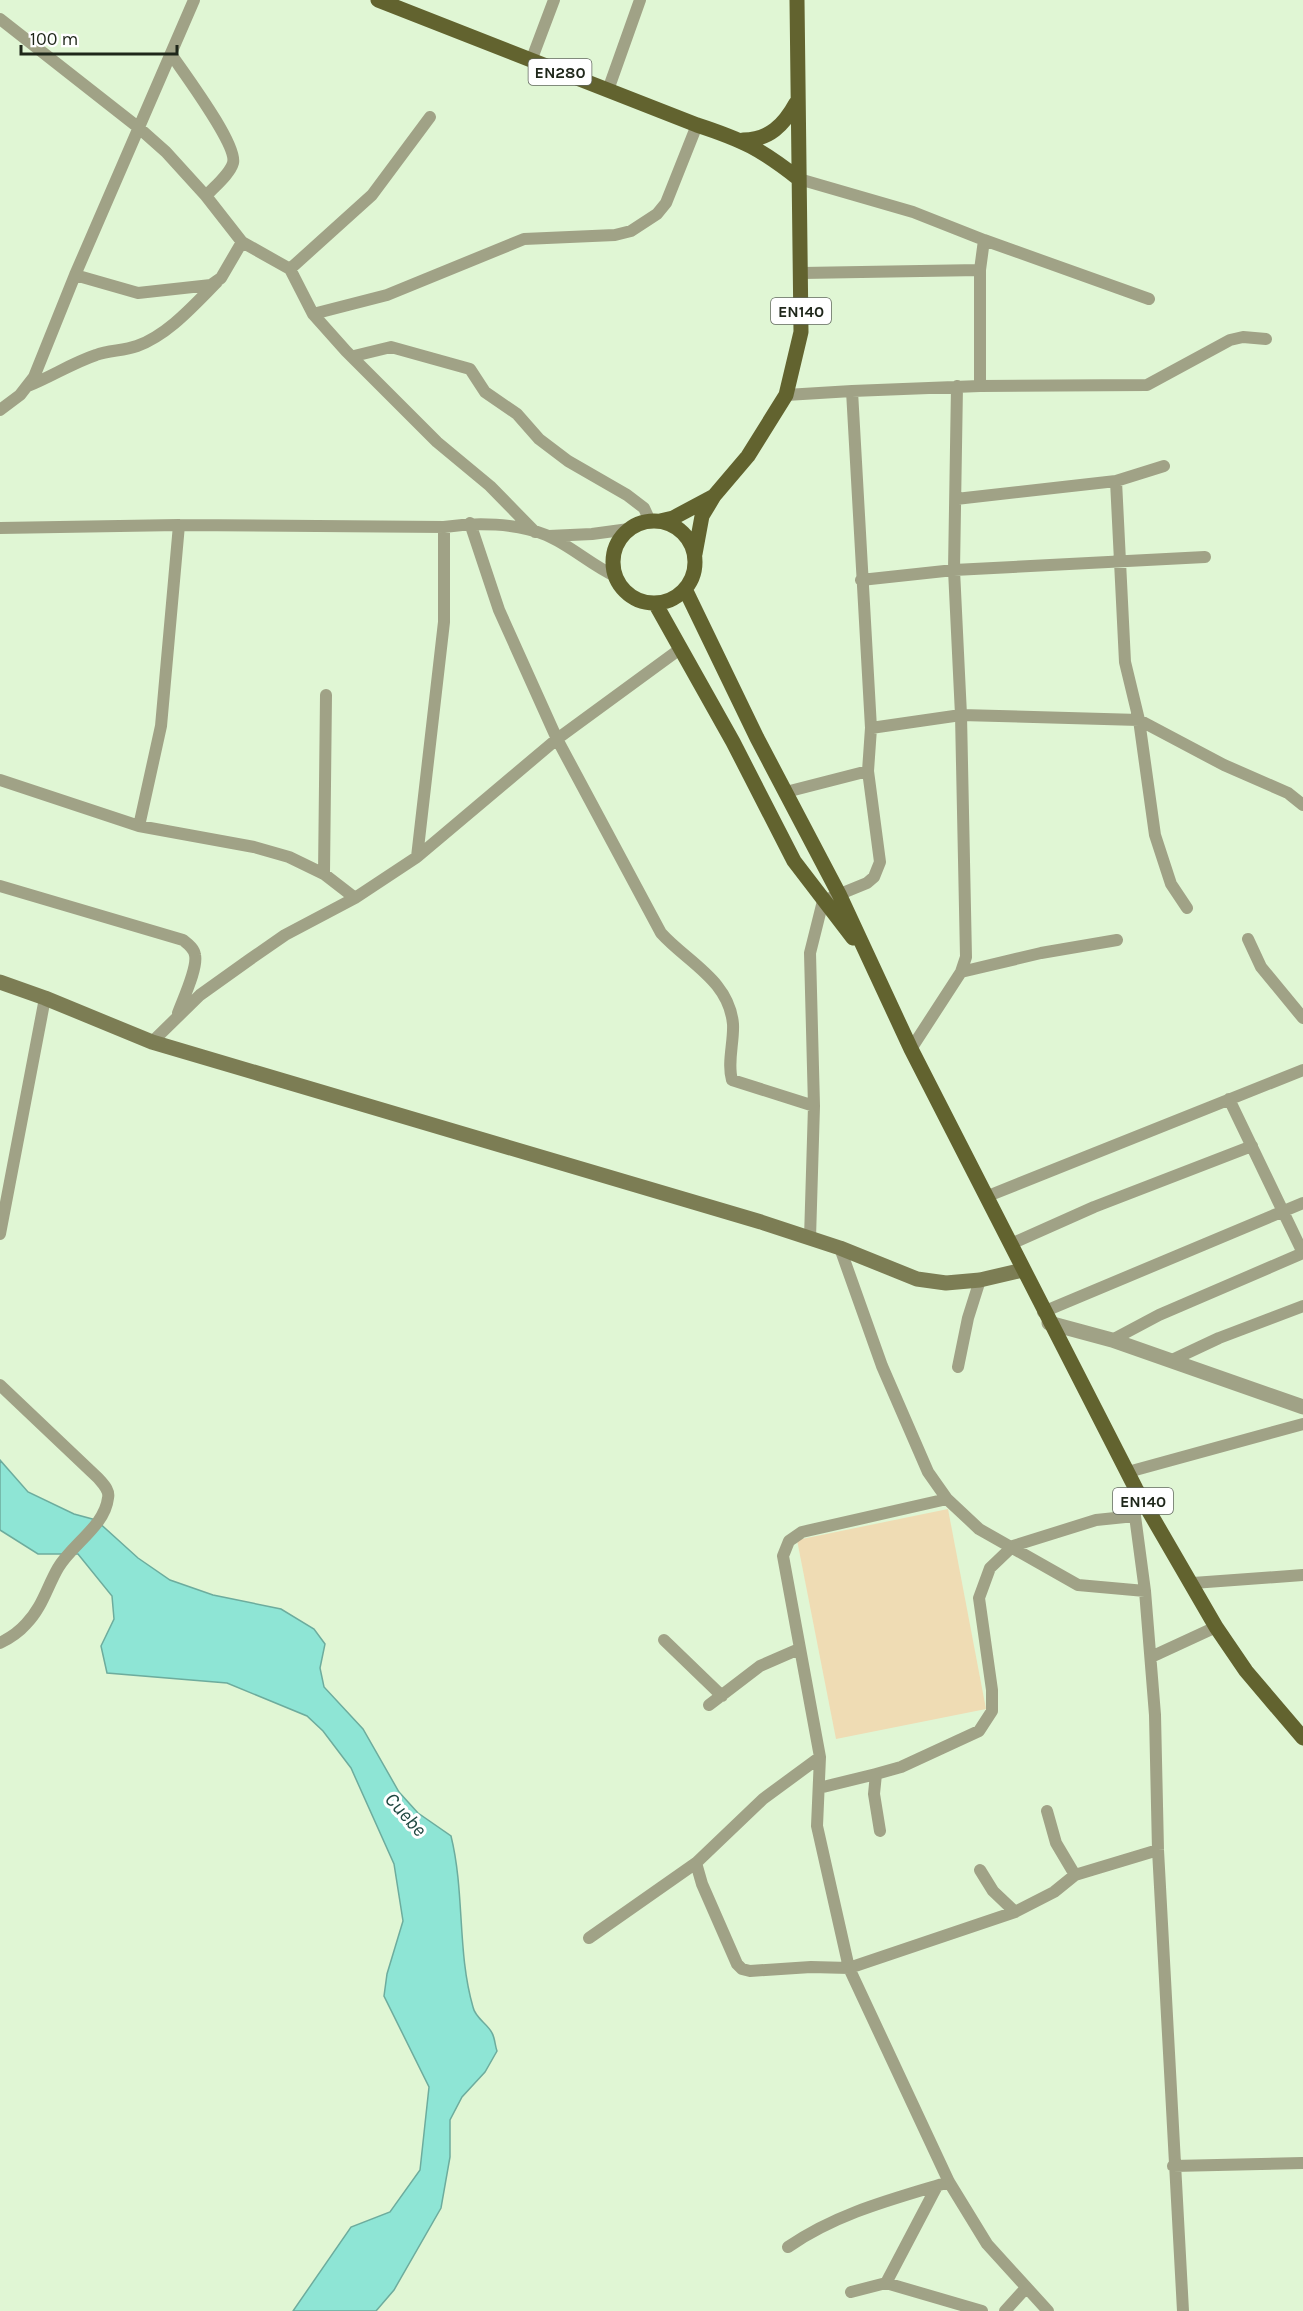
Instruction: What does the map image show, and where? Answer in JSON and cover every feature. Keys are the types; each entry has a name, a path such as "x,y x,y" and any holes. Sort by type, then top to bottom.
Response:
{"main road":[{"name":"EN280","path":"378,0 697,125 743,140 774,159 799,179"},
{"name":"EN140","path":"797,0 801,332 786,395 748,456 714,496 702,516 692,579 685,589 839,894 911,1049 988,1196 1046,1318 1136,1489 1193,1583 1216,1627 1246,1671 1303,1738"},
{"path":"743,140 756,140 777,129 788,119 798,101"},
{"name":"EN140","path":"629,529 673,518 714,496"},
{"path":"655,521 676,527 689,538 695,554"},
{"path":"629,529 615,550 613,563 615,576 631,596 655,603 666,601 685,589"},
{"name":"EN140","path":"655,603 733,742 794,861 822,901 866,954"},
{"path":"0,982 152,1042 810,1238 917,1279 946,1283 980,1280 1023,1270"}],"street":[{"path":"0,410 28,386 34,377 75,275 194,0"},
{"path":"531,61 554,0"},
{"path":"608,90 640,0"},
{"path":"0,19 139,128 206,196 242,242 290,269 313,314 437,442 490,486 542,534 591,565 615,576"},
{"path":"171,54 207,105 234,154 232,167 206,196"},
{"path":"290,269 372,195 430,117"},
{"path":"313,314 387,295 524,239 615,235 631,231 657,214 666,203 697,125"},
{"path":"799,179 913,212 1149,299"},
{"path":"980,386 980,270 984,240"},
{"path":"28,386 56,376 95,355 127,350 150,340 188,311 217,282 242,242"},
{"path":"802,273 980,270"},
{"path":"75,275 138,293 160,293 217,282"},
{"path":"786,395 957,386 1147,385 1230,340 1243,337 1266,339"},
{"path":"354,356 391,347 470,369 485,392 517,414 539,439 568,461 627,495 644,508 655,521"},
{"path":"911,1049 962,972 966,957 961,715 954,570 957,386"},
{"path":"810,1238 814,1106 810,952 822,901 867,883 874,877 880,862 868,771 871,728 852,392"},
{"path":"956,499 1116,481 1164,466"},
{"path":"1116,481 1122,560 1125,662 1139,720 1155,835 1171,884 1187,908"},
{"path":"470,523 499,610 556,739 661,933 673,946 688,956 728,999 733,1027 732,1080 814,1106"},
{"path":"0,528 179,525 444,527 470,523 542,534 592,534 629,529"},
{"path":"139,826 161,726 179,525"},
{"path":"417,857 444,622 444,527"},
{"path":"861,580 954,570 1205,557"},
{"path":"152,1042 200,994 267,948 355,897 417,857 556,739 680,649"},
{"path":"324,874 326,695"},
{"path":"871,728 961,715 1139,720 1224,765 1288,793 1303,805"},
{"path":"786,792 868,771"},
{"path":"0,780 139,826 254,847 289,857 324,874 355,897"},
{"path":"0,886 183,940 192,947 195,964 177,1017"},
{"path":"1248,939 1260,968 1303,1018"},
{"path":"962,972 1041,952 1117,940"},
{"path":"0,1234 45,998"},
{"path":"988,1196 1303,1070"},
{"path":"1112,1340 1159,1315 1303,1253 1229,1099"},
{"path":"1011,1244 1094,1207 1252,1146"},
{"path":"1046,1318 1303,1203"},
{"path":"840,1248 882,1366 928,1472 947,1499 979,1529 1013,1546 1078,1585 1145,1591"},
{"path":"958,1367 968,1318 980,1280"},
{"path":"1170,1361 1219,1338 1303,1306"},
{"path":"1046,1318 1302,1406"},
{"path":"0,1385 107,1489 109,1497 101,1515 58,1568 47,1593 32,1617 16,1633 0,1643"},
{"path":"1128,1472 1303,1424"},
{"path":"1136,1489 1135,1516 1151,1657 1173,2166 1183,2311"},
{"path":"947,1499 801,1532 789,1542 783,1556 820,1757 817,1826 849,1968 943,2184 987,2244 1025,2289 1048,2311"},
{"path":"819,1788 901,1767 979,1731 992,1711 992,1690 979,1598 990,1568 1013,1546 1096,1520 1135,1516"},
{"path":"1193,1583 1303,1575"},
{"path":"1151,1657 1216,1627"},
{"path":"664,1640 722,1696"},
{"path":"710,1705 759,1666 799,1649"},
{"path":"589,1938 696,1863 764,1799 820,1757"},
{"path":"876,1774 874,1794 880,1831"},
{"path":"1047,1810 1056,1843 1075,1875"},
{"path":"696,1863 714,1914 742,1970 849,1968 1015,1912 1054,1892 1075,1875 1158,1850"},
{"path":"980,1870 993,1891 1015,1912"},
{"path":"1173,2166 1303,2163"},
{"path":"788,2247 814,2229 855,2212 943,2184"},
{"path":"886,2283 943,2184"},
{"path":"851,2292 886,2283 982,2311"},
{"path":"1005,2311 1025,2289"}],"shaded area":[{"path":"948,1509 986,1709 836,1739 797,1540"}],"water":[{"name":"Cuebe","path":"0,1460 28,1492 74,1514 96,1520 138,1558 170,1580 213,1595 281,1609 314,1629 325,1644 320,1668 324,1687 363,1729 399,1792 418,1813 451,1836 458,1879 468,1986 474,2011 492,2033 497,2051 485,2072 462,2097 450,2120 450,2157 441,2208 394,2290 376,2311 293,2311 351,2227 390,2212 420,2170 429,2087 384,1996 387,1974 403,1921 394,1864 351,1768 323,1731 307,1716 227,1683 107,1673 101,1646 114,1619 112,1596 78,1554 38,1554 0,1530"}]}
